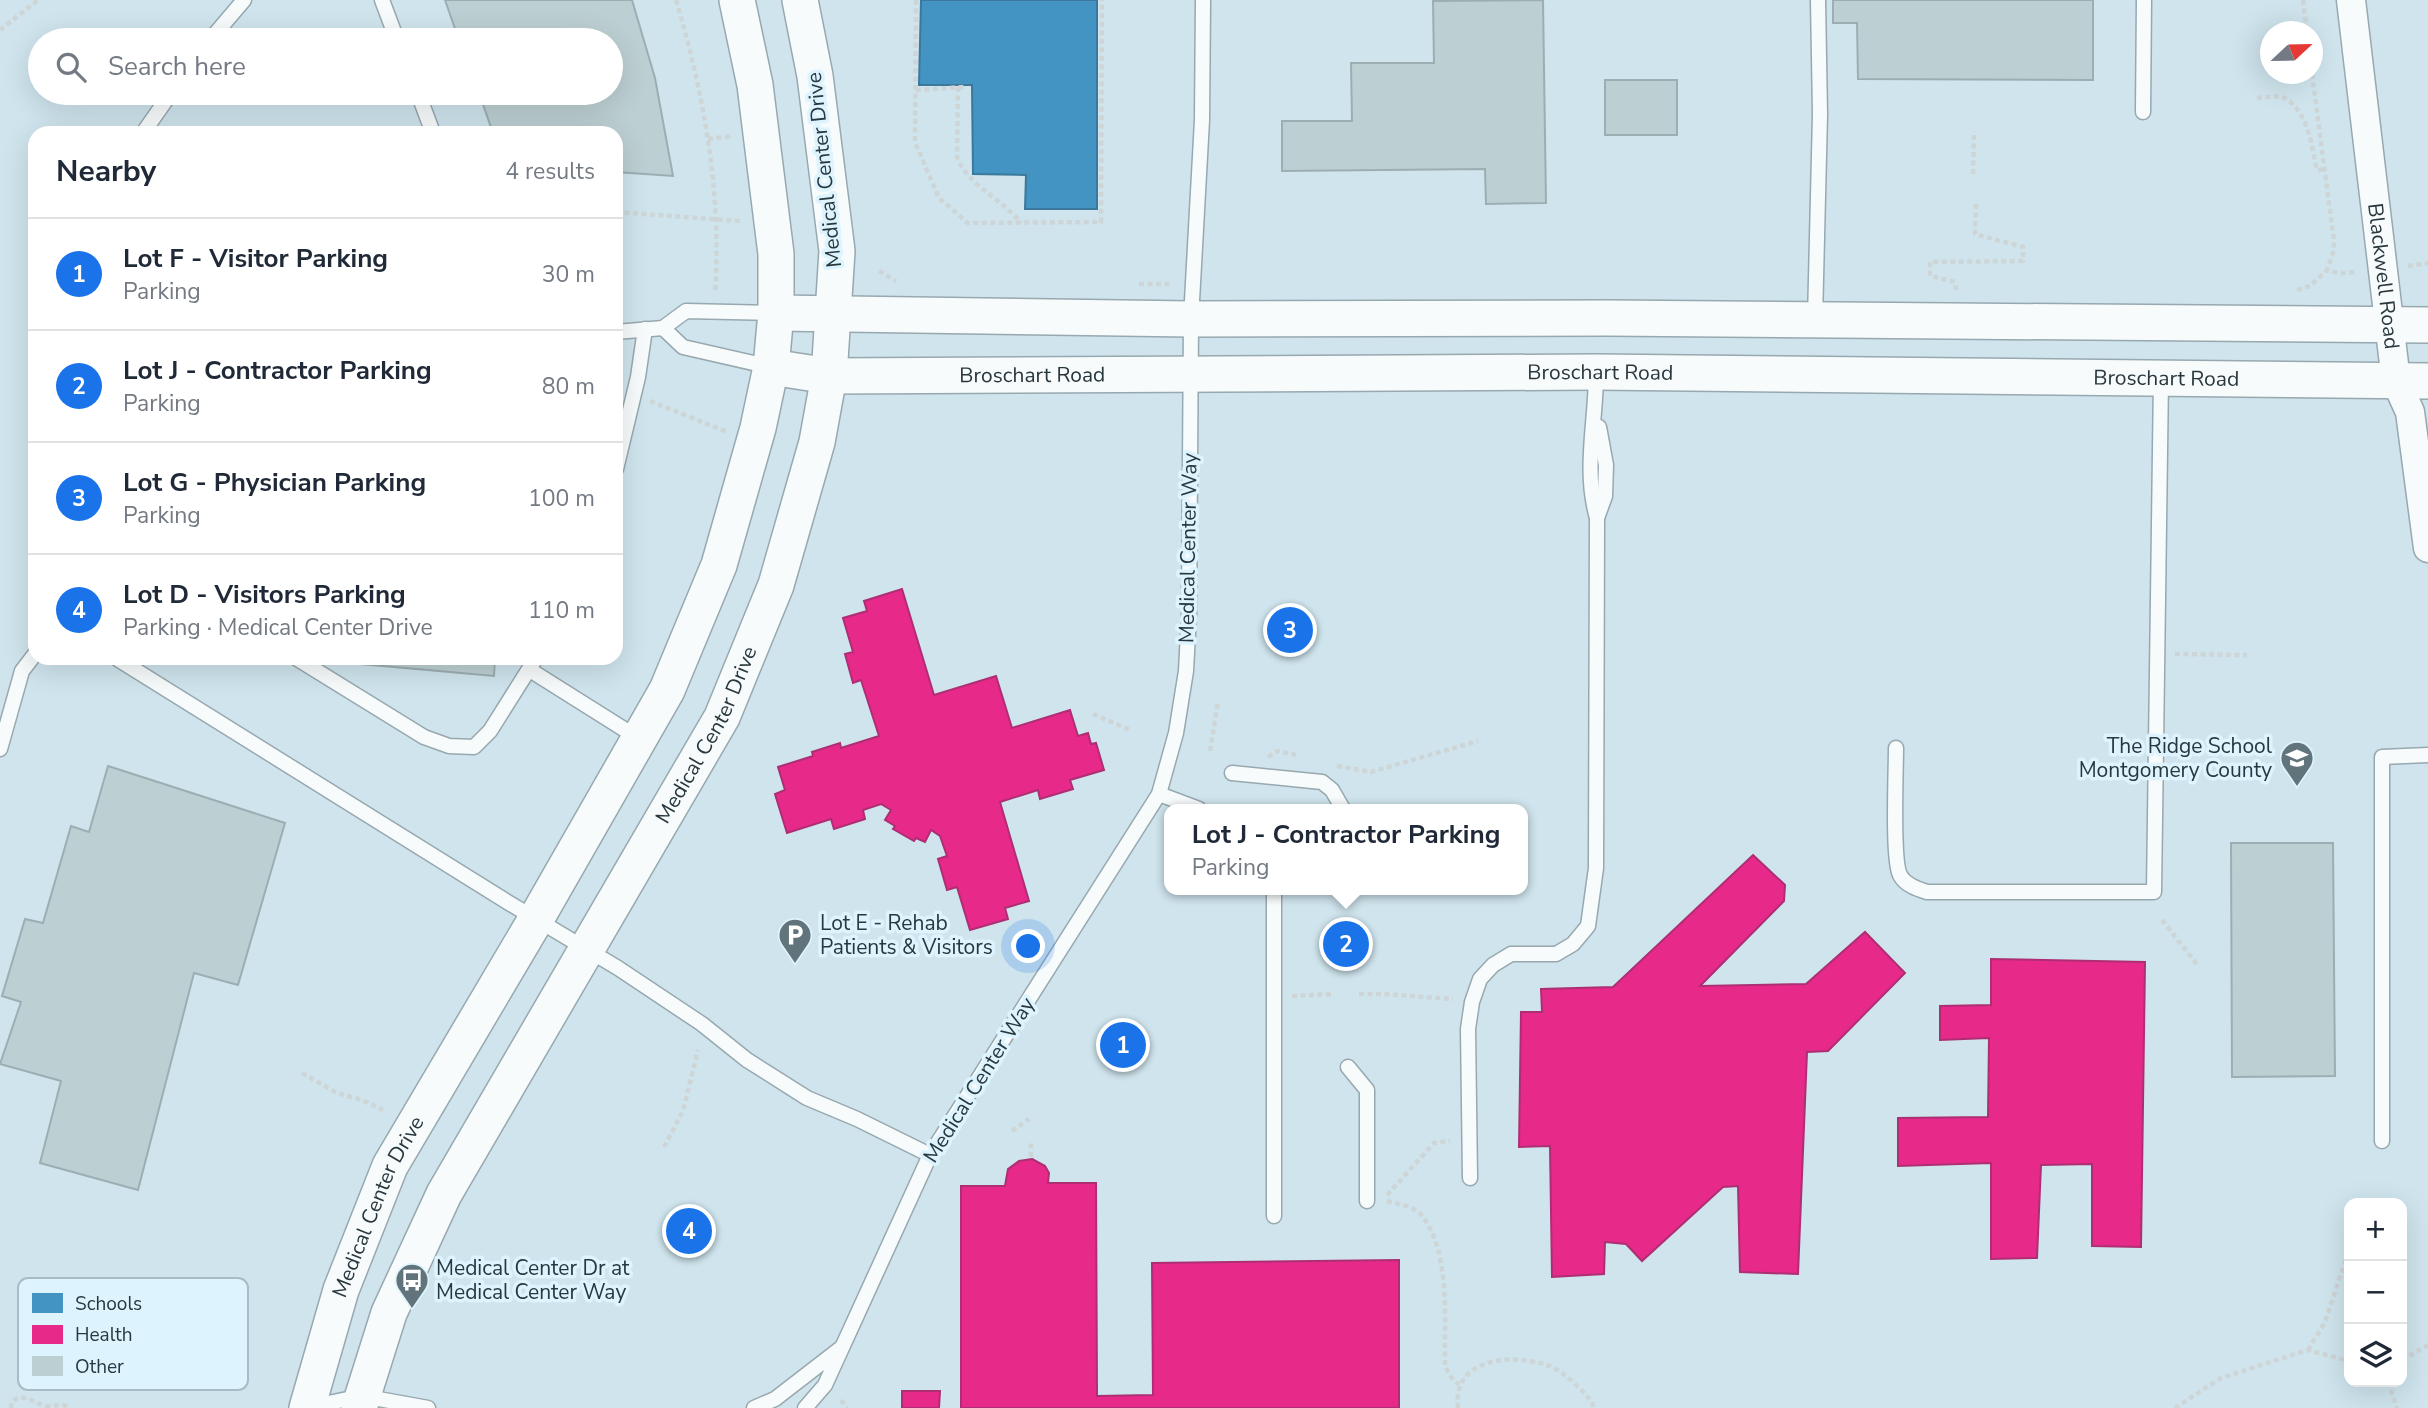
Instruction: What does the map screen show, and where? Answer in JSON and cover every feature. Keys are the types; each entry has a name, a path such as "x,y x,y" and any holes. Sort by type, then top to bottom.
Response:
{"street":[{"name":"Medical Center Drive","path":"307,1408 341,1290 363,1228 390,1166 667,690 719,565 758,428 771,368 776,313 776,254 755,85 737,0"},
{"name":"Medical Center Drive","path":"360,1402 389,1312 444,1194 722,717 776,585 817,442 829,376 837,251 815,76 800,0"},
{"name":"Blackwell Road","path":"2351,0 2390,325 2412,381 2410,412 2428,548"},
{"path":"776,313 1191,319 1607,318 2428,325"},
{"name":"Broschart Road","path":"771,368 829,376 1597,372 2412,381"}],"lane":[{"path":"221,28 244,0"},
{"path":"382,0 392,28"},
{"name":"Medical Center Way","path":"805,1408 825,1385 930,1155 1159,794 1178,725 1186,671 1189,614 1189,373 1202,120 1203,0"},
{"path":"1815,321 1820,114 1818,0"},
{"path":"2143,112 2144,0"},
{"path":"148,126 163,105"},
{"path":"422,105 430,126"},
{"path":"623,331 663,328 686,311 776,313"},
{"path":"663,328 682,347 771,368"},
{"path":"623,440 645,329"},
{"path":"1470,1178 1468,1029 1472,1002 1480,979 1493,965 1511,954 1556,954 1573,944 1588,926 1596,868 1597,518 1590,494 1590,474 1597,372"},
{"path":"1896,748 1896,854 1900,876 1912,888 1927,892 2154,892 2161,378"},
{"path":"0,749 22,671 28,663"},
{"path":"127,665 587,949 702,1024 747,1060 807,1098 930,1155"},
{"path":"307,665 424,737 449,746 474,747 490,731 532,665"},
{"path":"534,665 640,738"},
{"path":"2382,1141 2382,757 2428,755"},
{"path":"1232,773 1322,782 1332,790 1340,804"},
{"path":"1159,794 1186,804"},
{"path":"1274,895 1274,1216"},
{"path":"1348,1067 1367,1090 1367,1201"},
{"name":"Medical Center Way","path":"754,1408 775,1399 842,1348"},
{"path":"307,1408 360,1402 428,1408"}],"path":[{"path":"0,30 38,0"},
{"path":"676,0 698,81 708,139 715,220 715,295"},
{"path":"916,0 915,142 939,198 968,223 1101,222 1102,0"},
{"path":"2303,0 2306,21"},
{"path":"2313,84 2334,242 2327,270"},
{"path":"958,87 957,157 960,164 967,176 1021,223"},
{"path":"916,90 965,87"},
{"path":"2257,98 2281,96 2294,105 2306,122 2317,170 2324,169"},
{"path":"1973,174 1974,131"},
{"path":"708,139 734,136"},
{"path":"1956,290 1955,282 1930,276 1930,262 2023,261 2023,247 1975,234 1976,203"},
{"path":"623,213 741,221"},
{"path":"634,394 727,432"},
{"path":"2157,654 2247,655"},
{"path":"1210,751 1218,702"},
{"path":"1093,714 1130,730"},
{"path":"1325,763 1358,772 1371,772 1478,741"},
{"path":"2162,920 2199,967"},
{"path":"1308,995 1334,994"},
{"path":"1359,994 1472,1002"},
{"path":"664,1147 683,1111 698,1050"},
{"path":"302,1073 337,1093 362,1100 383,1110"},
{"path":"1012,1131 1029,1119"},
{"path":"1459,1385 1445,1366 1442,1268 1433,1237 1422,1215 1413,1209 1383,1200 1434,1143 1470,1138"},
{"path":"1031,1142 1031,1157"},
{"path":"2308,1350 2325,1322 2345,1261"},
{"path":"2407,1357 2428,1345"},
{"path":"2175,1408 2221,1378 2308,1350 2344,1360"},
{"path":"1458,1408 1456,1395 1459,1385 1469,1373 1483,1364 1504,1360 1529,1360 1563,1373 1592,1401 1594,1408"},
{"path":"2390,1387 2397,1408"},
{"path":"11,1408 12,1401 22,1397 33,1399 45,1406 64,1404 70,1408"},
{"path":"841,1399 846,1408"}],"building: Schools":[{"path":"921,0 1097,0 1097,209 1025,209 1026,175 973,174 972,85 919,85"}],"building: Health":[{"path":"902,589 934,695 996,676 1012,728 1070,710 1078,736 1088,733 1091,744 1096,743 1104,770 1070,780 1073,789 1040,799 1038,790 1000,802 1029,901 1005,908 1008,919 970,930 957,887 947,890 938,859 947,856 940,836 931,830 925,842 916,838 914,841 893,829 895,826 885,820 891,810 881,804 863,810 865,819 834,829 831,819 787,833 775,794 785,790 778,767 813,756 812,752 840,743 841,748 879,736 861,680 853,683 845,654 853,652 843,618 867,611 864,601"},
{"path":"1753,855 1785,885 1784,901 1700,986 1806,984 1865,932 1905,973 1828,1051 1807,1052 1798,1274 1740,1272 1738,1186 1723,1187 1642,1261 1626,1244 1605,1242 1604,1274 1552,1277 1550,1146 1519,1147 1521,1012 1542,1012 1541,989 1613,987"},
{"path":"1991,959 2145,962 2141,1247 2092,1246 2092,1164 2041,1165 2037,1258 1991,1259 1991,1163 1898,1166 1898,1118 1988,1117 1989,1038 1940,1040 1940,1006 1991,1005"},
{"path":"1032,1159 1045,1166 1049,1173 1048,1183 1096,1183 1097,1396 1153,1395 1152,1263 1399,1260 1399,1408 961,1408 961,1186 1005,1186 1008,1169 1019,1161"},
{"path":"902,1391 940,1391 939,1408 902,1408"}],"building: Other":[{"path":"445,0 632,0 655,78 673,176 623,172 623,126 491,126 483,105 623,105 623,28 455,28"},
{"path":"1543,0 1546,203 1486,204 1485,169 1282,171 1282,121 1352,121 1351,63 1434,63 1433,1"},
{"path":"1833,0 2093,0 2093,80 1858,79 1857,23 1833,23"},
{"path":"1605,80 1677,80 1677,135 1605,135"},
{"path":"372,665 495,665 494,676"},
{"path":"108,766 285,823 238,985 194,973 138,1190 40,1163 61,1081 0,1064 21,1002 2,996 25,919 43,923 71,826 89,832"},
{"path":"2231,843 2333,843 2335,1076 2232,1077"}],"place":[{"name":"Lot G - Physician Parking","path":"1290,630"},
{"name":"The Ridge School Montgomery County","path":"2297,788"},
{"name":"Lot J - Contractor Parking","path":"1346,944"},
{"name":"Lot E - Rehab Patients & Visitors","path":"795,965"},
{"name":"Lot F - Visitor Parking","path":"1123,1045"},
{"name":"Lot D - Visitors Parking","path":"689,1231"},
{"name":"Medical Center Dr at Medical Center Way","path":"412,1310"}]}
